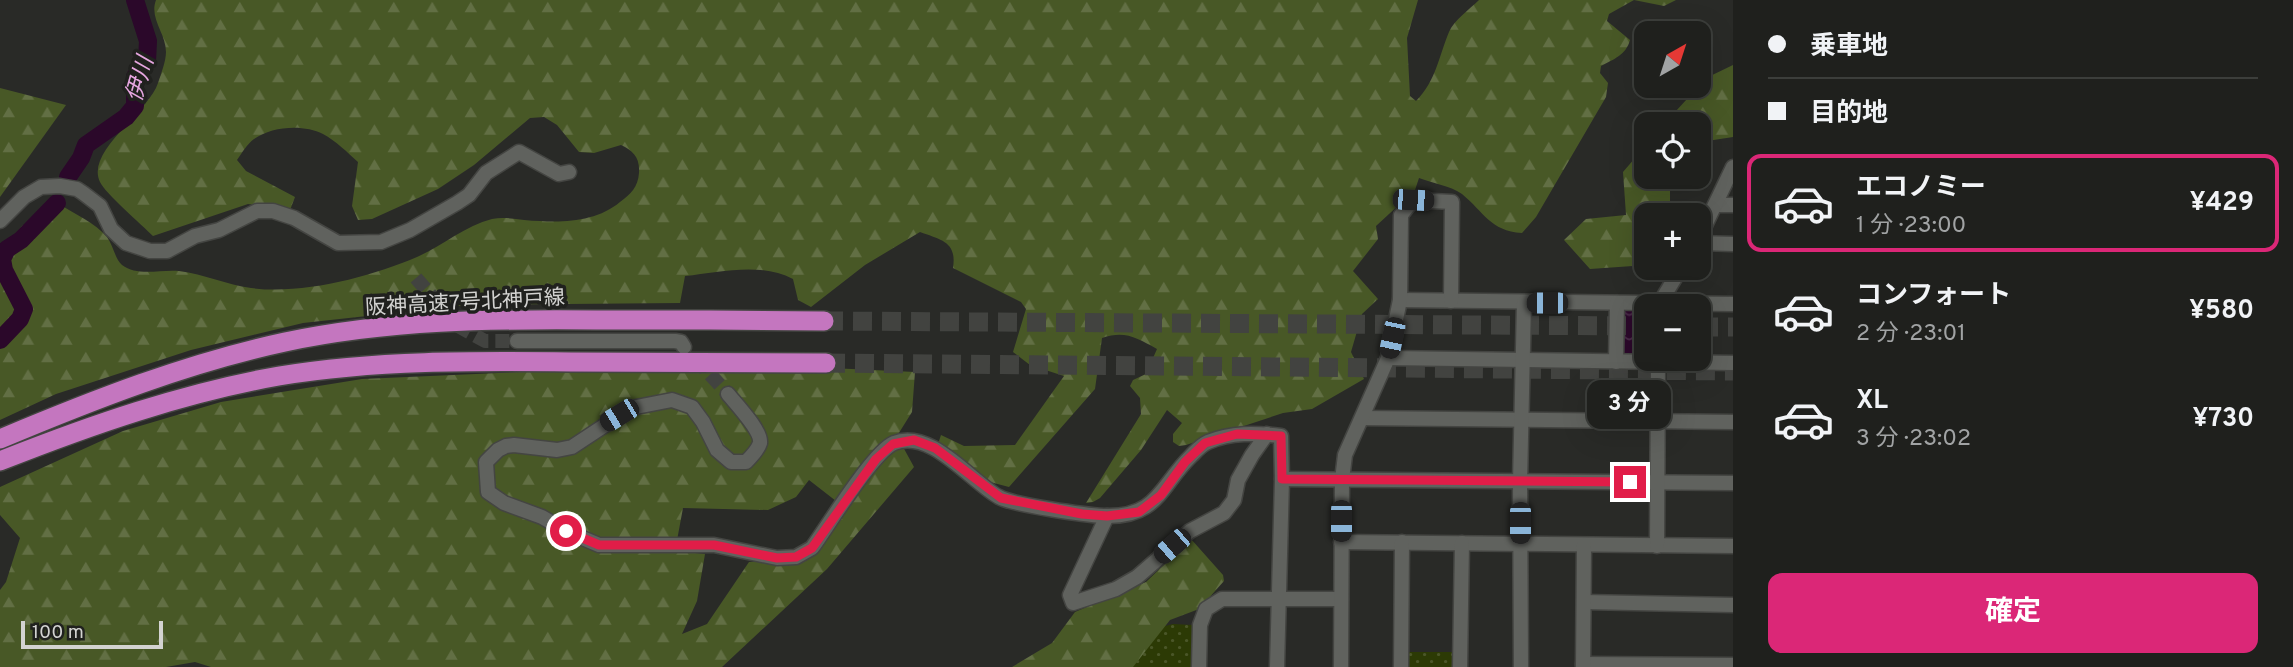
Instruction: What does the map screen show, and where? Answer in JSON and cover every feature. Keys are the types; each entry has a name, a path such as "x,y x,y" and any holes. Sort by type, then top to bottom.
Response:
{"highway":[{"name":"阪神高速7号北神戸線","path":"0,439 140,383 228,356 300,339 371,328 492,320 824,321"},
{"path":"0,461 139,410 257,381 327,370 477,362 826,363"}],"street":[{"path":"0,222 24,198 41,187 60,186 83,193 100,206 111,229 126,243 150,251 167,251 195,236 219,230 257,211 273,211 294,218 338,243 381,242 410,230 457,203 469,195 486,173 519,152 559,174 569,172"},
{"path":"1711,214 1733,167"},
{"path":"1341,667 1342,480 1345,455 1388,358 1400,300 1401,215 1413,200 1452,202 1451,301"},
{"path":"1715,205 1733,205"},
{"path":"1711,242 1733,244"},
{"path":"1400,300 1634,304"},
{"path":"1521,667 1520,482 1524,303"},
{"path":"1616,362 1617,303"},
{"path":"1711,304 1733,304"},
{"path":"517,341 675,341 681,342 684,347"},
{"path":"1388,358 1634,362"},
{"path":"1711,362 1733,363"},
{"path":"1657,545 1658,371"},
{"path":"728,394 760,438 760,445 746,462 731,462 716,450 703,422 692,407 672,400 631,408 572,447 557,450 514,445 498,450 486,462 488,492 504,503 542,517 599,545 714,545 777,558 796,557 812,548 876,459 893,444 914,440 935,448 1001,498 1082,514 1107,516 1139,512 1161,495 1185,462 1205,443 1237,434 1281,436 1277,667"},
{"path":"1362,418 1733,422"},
{"path":"1107,516 1070,594 1073,603 1116,589 1137,577 1189,531 1224,513 1234,500 1238,480 1267,434"},
{"path":"1282,479 1733,483"},
{"path":"1341,542 1733,546"},
{"path":"1401,667 1402,542"},
{"path":"1460,667 1462,543"},
{"path":"1584,545 1583,665 1733,665"},
{"path":"1199,667 1200,625 1206,609 1222,599 1341,599"},
{"path":"1584,602 1733,605"}],"green space":[{"path":"156,0 1418,0 1407,38 1410,96 1416,101 1433,77 1451,28 1479,0 1634,0 1609,14 1607,21 1630,40 1622,53 1601,66 1600,73 1608,83 1606,97 1536,217 1522,233 1495,225 1458,191 1419,178 1415,190 1376,226 1378,239 1353,271 1378,299 1362,314 1351,352 1364,379 1312,409 1283,413 1186,445 1179,446 1173,442 1173,434 1182,423 1167,410 1141,450 1100,498 1086,503 1141,414 1140,398 1130,386 1133,380 1146,374 1157,349 1124,335 1102,338 1095,389 1009,487 990,482 938,444 941,435 964,446 1015,445 1064,376 1030,365 1013,352 1026,309 1021,302 953,268 954,259 950,247 941,240 920,232 865,265 811,307 798,300 793,279 768,271 740,270 685,276 680,303 467,305 303,323 191,350 56,394 0,420 0,254 22,226 59,204 102,232 122,265 128,269 142,272 179,271 251,288 292,289 336,283 398,264 426,252 472,226 492,219 561,221 593,216 612,208 624,199 637,182 638,163 635,155 625,147 621,145 594,153 579,152 557,125 544,117 530,118 474,165 438,189 372,219 358,220 352,206 358,162 323,134 307,129 279,129 254,139 237,160 246,171 295,197 290,210 248,204 153,236 103,187 98,170 109,145 143,106 158,83 166,52 156,20"},
{"path":"1634,0 1676,0 1664,6"},
{"path":"1733,65 1733,137 1711,140 1711,112 1675,112 1688,98 1712,98 1712,75"},
{"path":"0,88 66,105 0,197"},
{"path":"1634,159 1634,189 1670,189 1670,203 1634,203 1634,266 1590,269 1564,240 1586,219 1626,215 1623,172"},
{"path":"830,368 915,372 912,412 897,436 914,467 827,569 722,667 211,667 195,662 166,667 0,667 0,590 6,582 20,538 0,515 0,487 123,431 221,402 362,379 520,372","holes":["809,480 836,501 800,559 749,562 707,624 682,634 697,601 705,554 675,551 683,508 768,510 796,497"]},
{"path":"1191,539 1223,575 1224,581 1199,609 1170,620 1133,667 1012,667 1052,643 1075,612 1146,582"},
{"path":"1173,624 1193,625 1193,667 1100,667 1146,631"},
{"path":"1406,652 1456,652 1456,667 1406,667"}],"water":[{"path":"1634,307 1634,356 1620,355 1620,308"}],"waterway":[{"name":"伊川","path":"68,177 86,145 126,117 135,106 135,77 147,61 148,41 135,0"},
{"name":"伊川","path":"0,340 20,319 24,309 4,270 2,259 7,249 21,240 57,203"}],"tunnel":[{"path":"416,278 458,326 485,341 517,341"},
{"path":"824,321 1634,326"},
{"path":"1711,327 1733,327"},
{"path":"696,359 728,394"},
{"path":"826,363 1733,371"}],"route":[{"path":"566,531 599,545 714,545 777,558 796,557 812,548 876,459 893,444 914,440 935,448 1001,498 1082,514 1107,516 1139,512 1161,495 1185,462 1205,443 1237,434 1281,436 1282,479 1630,482"}]}
